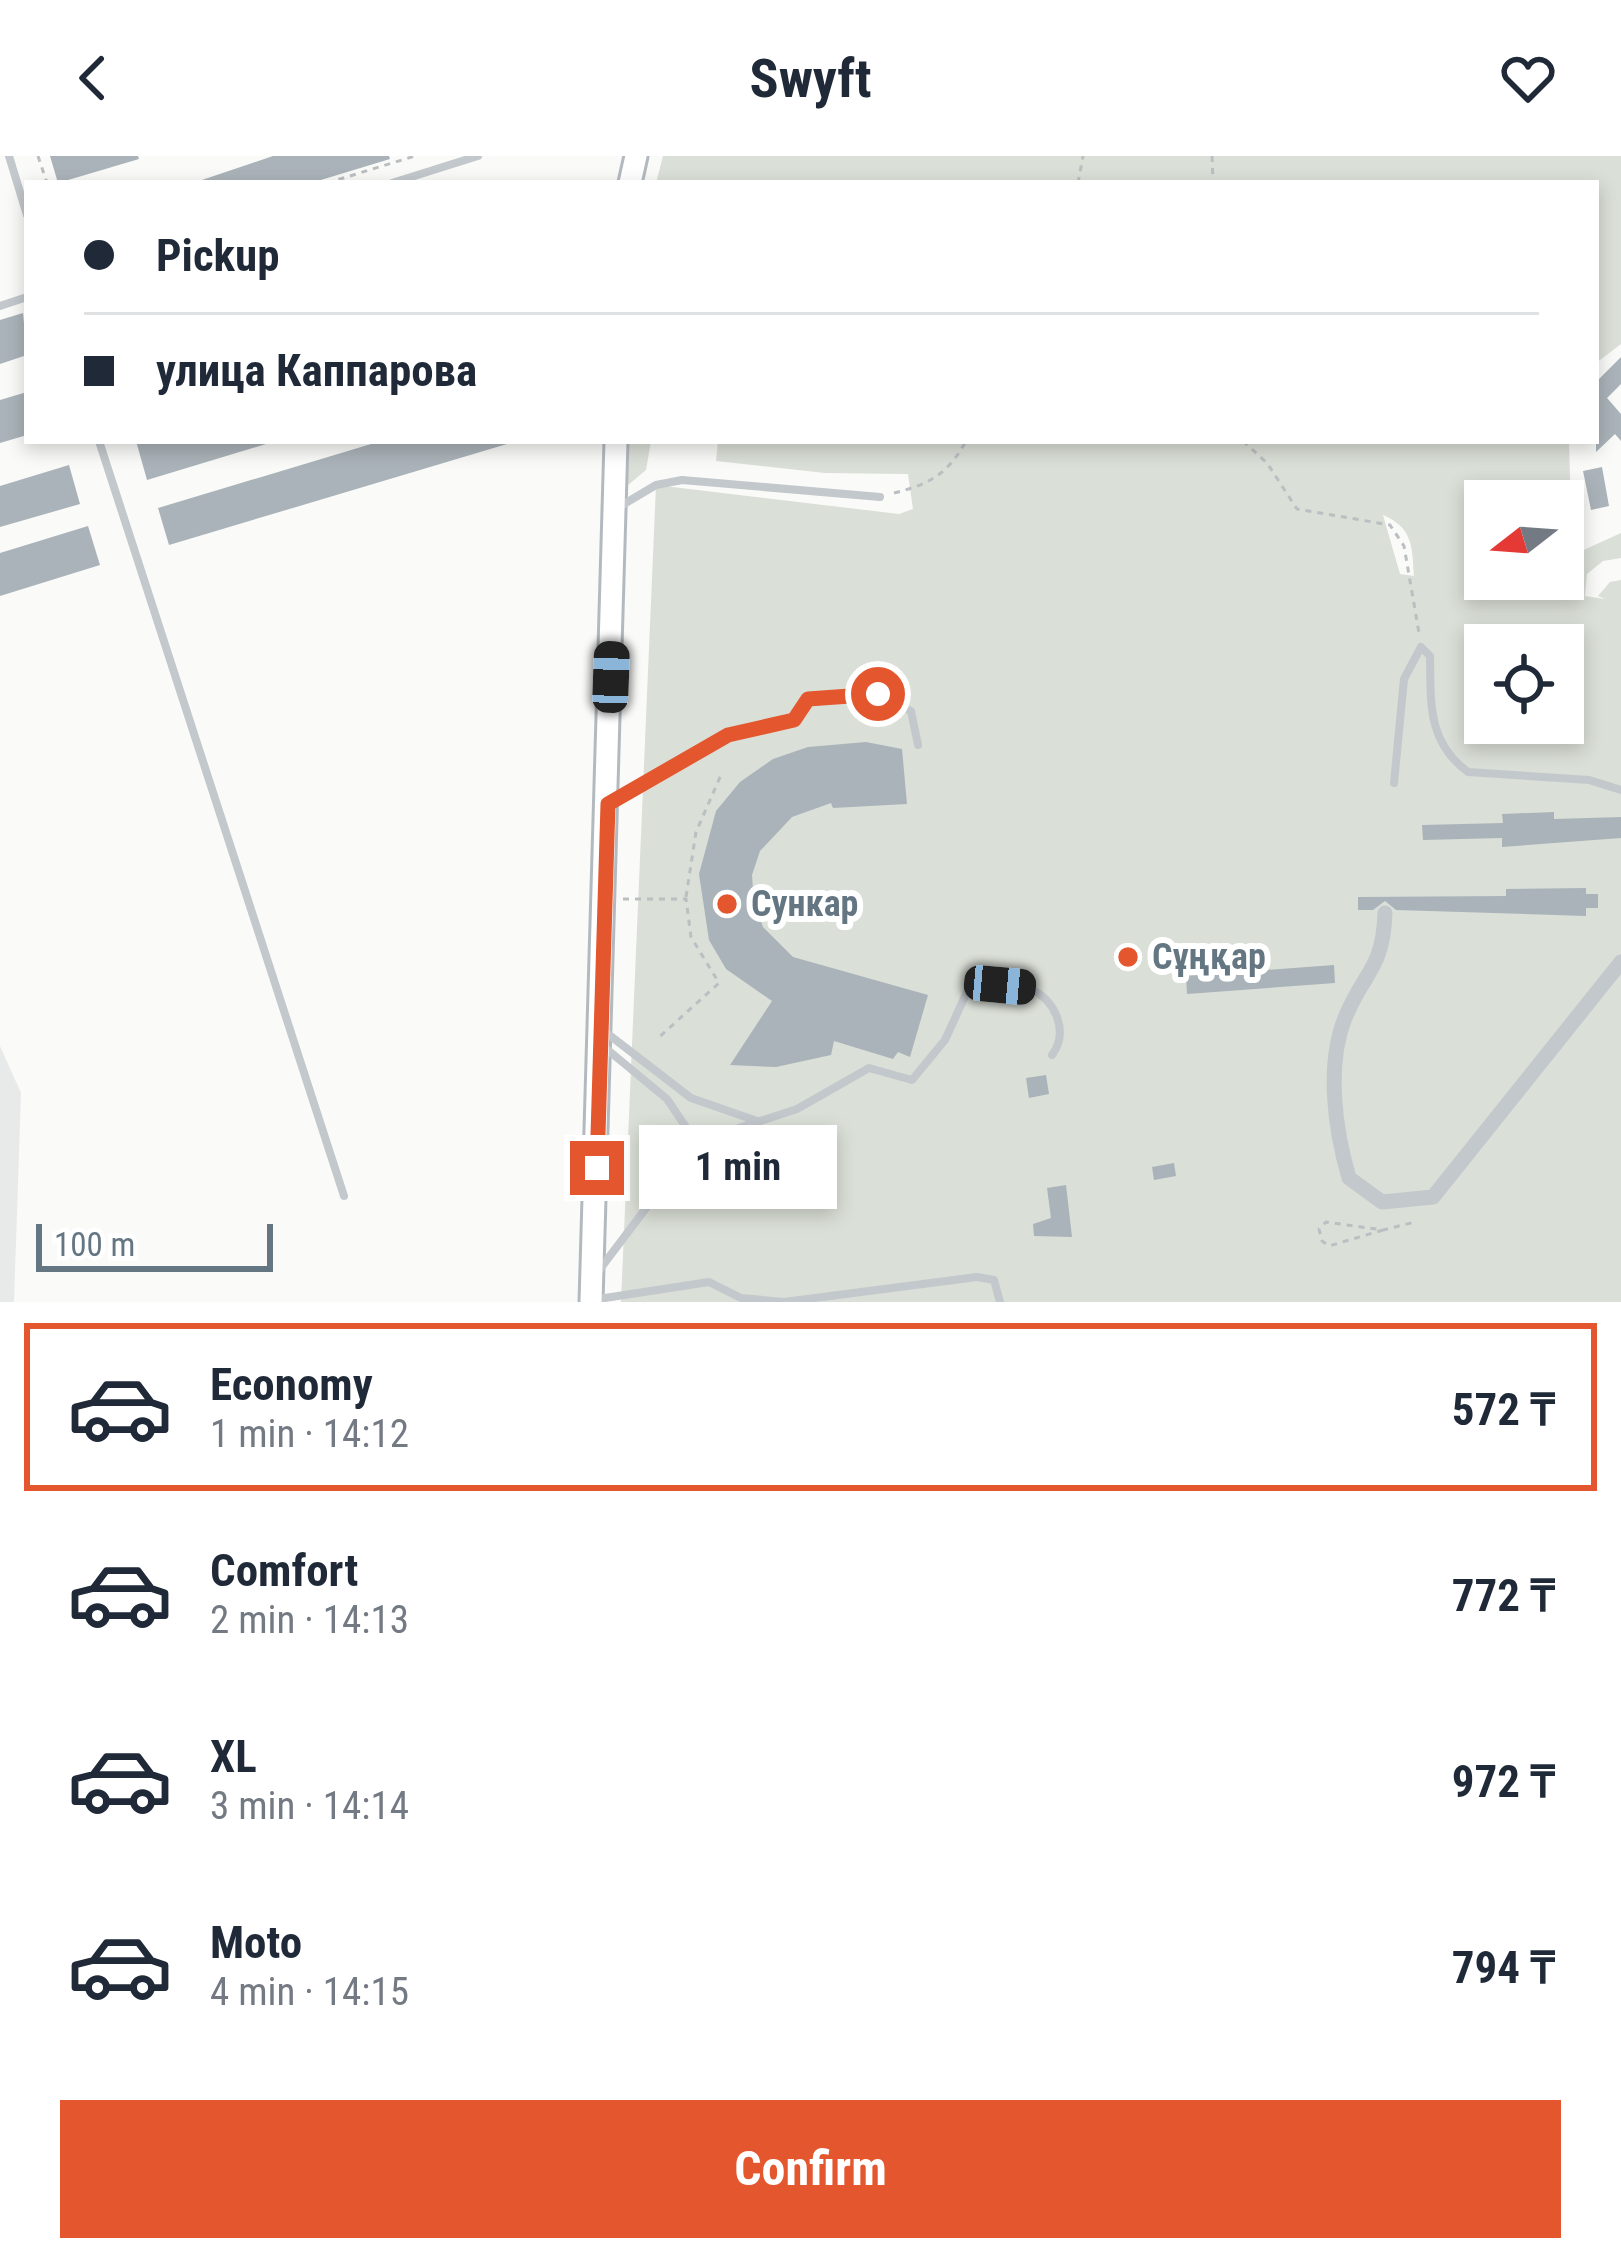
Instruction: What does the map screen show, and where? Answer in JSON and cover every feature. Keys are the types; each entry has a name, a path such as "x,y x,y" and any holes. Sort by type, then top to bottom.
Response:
{"street":[{"path":"591,1294 616,444"},
{"path":"1385,913 1384,951 1346,1017 1334,1059 1349,1178 1382,1202 1433,1197 1621,962"}],"lane":[{"path":"9,156 24,205"},
{"path":"402,180 478,156"},
{"path":"100,444 344,1196"},
{"path":"616,508 656,485 682,480 880,497"},
{"path":"1394,783 1404,679 1421,647 1430,656 1431,717 1438,743 1468,772 1589,780 1621,790"},
{"path":"608,804 728,735 794,720 808,699 892,698 910,711 918,746"},
{"path":"591,1294 680,1157 696,1142 823,1097 869,1068 911,1081 945,1040 971,983 1030,988 1057,1013 1060,1031 1052,1055"},
{"path":"602,1038 691,1098 762,1122"},
{"path":"602,1038 667,1099 696,1142"},
{"path":"591,1294 709,1282 741,1298 784,1302 977,1276 994,1280 1000,1302"}],"path":[{"path":"337,180 415,156"},
{"path":"880,497 924,485 950,469 964,444"},
{"path":"1246,444 1267,463 1298,509 1316,517 1390,525 1404,546 1421,647"},
{"path":"657,1039 719,983 691,937 686,899 696,832 721,775"},
{"path":"606,899 686,899"},
{"path":"1382,1230 1326,1222 1319,1229 1329,1246 1415,1222"}],"shaded area":[{"path":"663,156 1621,156 1621,344 1599,361 1599,180 657,180"},
{"path":"629,444 650,444 646,470 627,486"},
{"name":"Сұңқар","path":"718,444 1569,444 1570,480 1464,480 1464,600 1584,600 1584,550 1621,533 1621,558 1603,561 1587,574 1585,596 1605,599 1598,596 1610,582 1621,580 1621,1302 621,1302 656,485 899,514 913,509 908,474 825,473 716,461","holes":["1383,515 1400,526 1411,547 1414,576 1400,574"]},
{"path":"0,1046 21,1093 14,1302 0,1302"}],"building":[{"path":"50,156 139,159 68,180 57,180"},
{"path":"273,156 390,159 321,180 202,180"},
{"path":"23,313 24,356 0,364 0,320"},
{"path":"1621,357 1621,384 1607,398 1621,414 1621,441 1615,434 1596,452 1599,444 1599,379"},
{"path":"24,393 24,436 0,443 0,400"},
{"path":"137,444 266,444 147,480"},
{"path":"371,444 507,444 169,545 158,508"},
{"path":"69,465 80,504 0,527 0,486"},
{"path":"1602,467 1609,506 1591,510 1583,471"},
{"path":"88,526 100,565 0,596 0,553"},
{"name":"Сункар","path":"866,742 902,749 907,804 833,808 831,803 792,817 760,851 752,875 754,902 763,927 793,957 928,995 910,1057 898,1052 893,1059 834,1041 831,1055 776,1067 730,1065 772,1001 726,969 709,940 699,874 716,811 740,782 773,759 808,747"},
{"path":"1554,812 1554,819 1621,817 1621,838 1502,847 1502,838 1423,840 1422,825 1503,823 1502,814"},
{"path":"1586,888 1586,894 1598,894 1598,908 1586,908 1586,916 1396,910 1385,901 1373,910 1358,910 1358,897 1506,896 1506,889"},
{"path":"1334,965 1335,983 1187,994 1186,976"},
{"path":"1046,1075 1049,1094 1029,1098 1026,1078"},
{"path":"1174,1163 1176,1176 1154,1180 1152,1167"},
{"path":"1066,1185 1072,1237 1034,1236 1033,1224 1051,1218 1047,1188"}],"place":[{"name":"Сункар","path":"727,904"},
{"name":"Сұңқар","path":"1128,957"}],"route":[{"path":"597,1168 608,804 728,735 794,720 808,699 878,694"}]}
